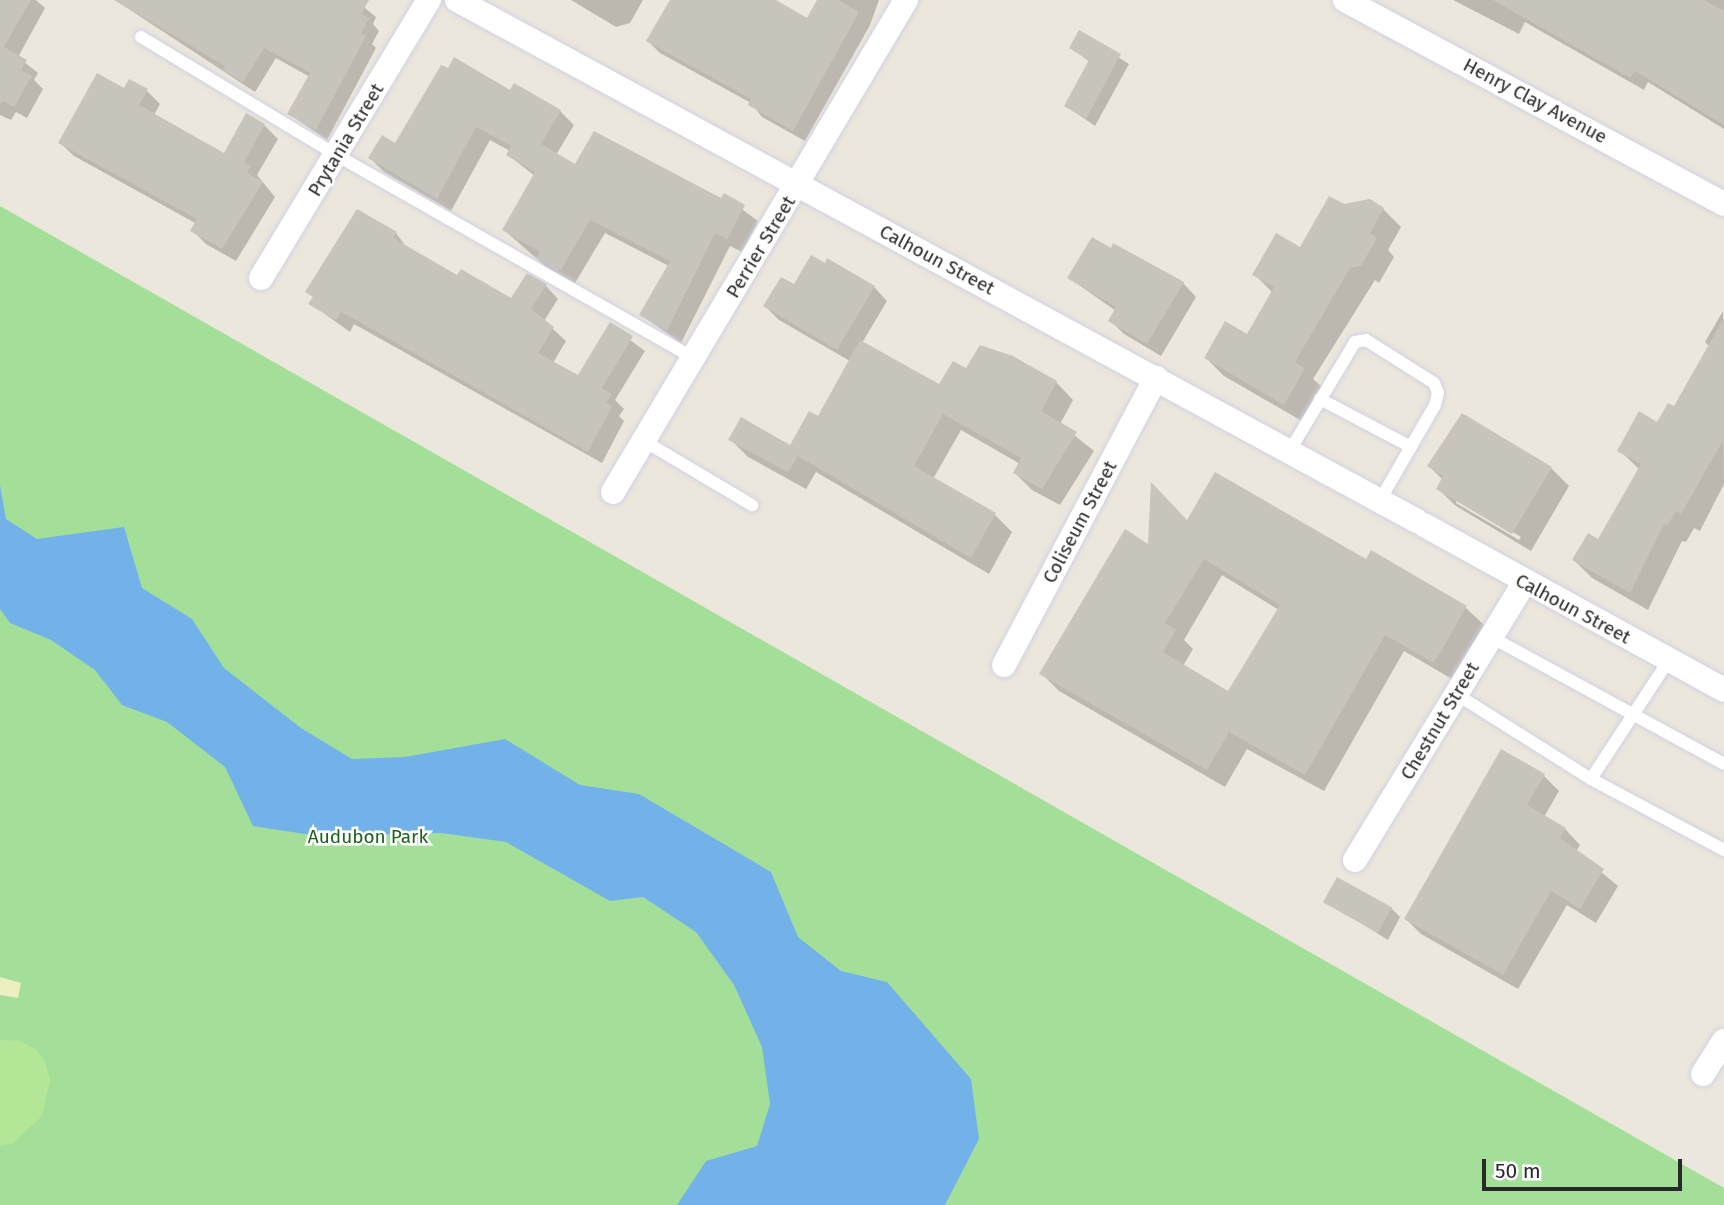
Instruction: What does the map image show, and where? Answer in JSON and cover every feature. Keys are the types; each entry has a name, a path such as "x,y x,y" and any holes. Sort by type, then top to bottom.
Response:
{"street":[{"name":"Prytania Street","path":"261,278 338,156 429,0"},
{"name":"Calhoun Street","path":"457,0 1157,378 1524,583 1724,690"},
{"name":"Perrier Street","path":"613,492 799,185 905,0"},
{"name":"Henry Clay Avenue","path":"1345,0 1387,9 1724,204"},
{"name":"Coliseum Street","path":"1004,665 1157,378"},
{"name":"Chestnut Street","path":"1355,860 1524,583"},
{"path":"1703,1074 1724,1041"}],"lane":[{"path":"141,37 338,156 694,358"},
{"path":"1289,452 1354,342 1366,340 1434,383 1435,405 1379,502"},
{"path":"1320,399 1411,447"},
{"path":"644,441 752,505"},
{"path":"1491,637 1724,764"},
{"path":"1591,779 1669,660"},
{"path":"1456,694 1591,779 1724,850"}],"green space":[{"name":"Audubon Park","path":"0,206 1724,1188 1724,1205 0,1205"},
{"path":"0,1040 20,1041 35,1049 45,1061 50,1080 42,1116 12,1144 0,1146"}],"sand":[{"path":"0,977 21,983 18,998 0,995"}],"water":[{"path":"0,485 6,519 37,539 124,527 142,588 192,619 224,668 301,728 352,759 405,757 505,739 580,785 639,794 771,872 798,937 841,971 887,982 971,1079 979,1139 945,1205 677,1205 706,1161 757,1146 770,1104 762,1047 734,985 696,932 643,897 610,901 506,842 441,833 318,836 253,826 225,767 167,722 122,705 95,670 51,640 10,623 0,609"}],"building":[{"path":"0,0 31,0 4,47 27,60 21,70 32,76 14,107 3,101 0,106"},
{"path":"114,0 369,0 361,14 369,18 361,33 366,36 316,130 287,114 310,73 264,48 243,82 223,70 225,66"},
{"path":"670,0 776,0 807,18 817,0 838,0 859,12 793,131 748,105 751,99 646,41"},
{"path":"1493,0 1704,0 1724,11 1724,125 1635,71 1630,78"},
{"path":"1079,30 1121,54 1086,119 1064,106 1089,60 1069,48"},
{"path":"454,57 510,90 514,83 561,110 541,144 575,164 594,131 721,198 724,193 745,205 727,239 715,233 667,331 639,315 670,261 590,220 561,270 556,270 536,258 540,252 502,230 535,172 506,155 511,146 476,127 437,199 368,158 382,135 395,143 441,65 448,68"},
{"path":"97,73 124,88 129,79 148,89 139,105 224,153 246,113 265,124 244,162 251,166 247,173 263,182 222,249 190,231 197,219 58,143"},
{"path":"1329,196 1344,204 1370,199 1384,208 1370,233 1377,238 1361,266 1350,268 1295,362 1305,368 1284,405 1204,358 1225,321 1247,334 1274,287 1252,275 1276,233 1300,247"},
{"path":"357,209 397,232 393,238 457,275 461,269 511,298 527,273 547,284 531,309 554,327 538,353 578,375 610,322 633,336 602,388 612,394 606,403 612,406 588,452 349,316 341,312 336,320 308,304 313,297 305,292"},
{"path":"1092,237 1111,248 1113,243 1184,282 1147,344 1108,321 1116,307 1067,278"},
{"path":"811,255 825,263 827,258 875,286 837,350 763,306 781,277 794,284"},
{"path":"1724,318 1724,439 1681,514 1676,511 1667,526 1664,524 1630,593 1572,560 1588,533 1598,539 1641,464 1617,451 1639,411 1657,422 1668,403 1674,406"},
{"path":"860,340 939,384 953,361 966,368 980,345 1013,356 1057,381 1041,411 1077,432 1042,489 1013,473 1021,458 943,414 914,466 996,513 971,558 798,456 788,472 728,440 741,417 790,445 809,411 818,416"},
{"path":"1462,413 1552,467 1512,534 1436,489 1443,476 1427,466"},
{"path":"1215,472 1366,559 1371,550 1467,606 1434,663 1385,635 1305,775 1229,732 1207,770 1039,674 1125,529 1148,544 1151,482 1187,520","holes":["1204,559 1280,605 1228,691 1163,652 1176,630 1165,623"]},
{"path":"1501,749 1545,774 1527,805 1566,828 1560,838 1604,869 1580,909 1551,891 1503,975 1404,919"},
{"path":"1337,877 1392,908 1378,933 1323,902"}]}
